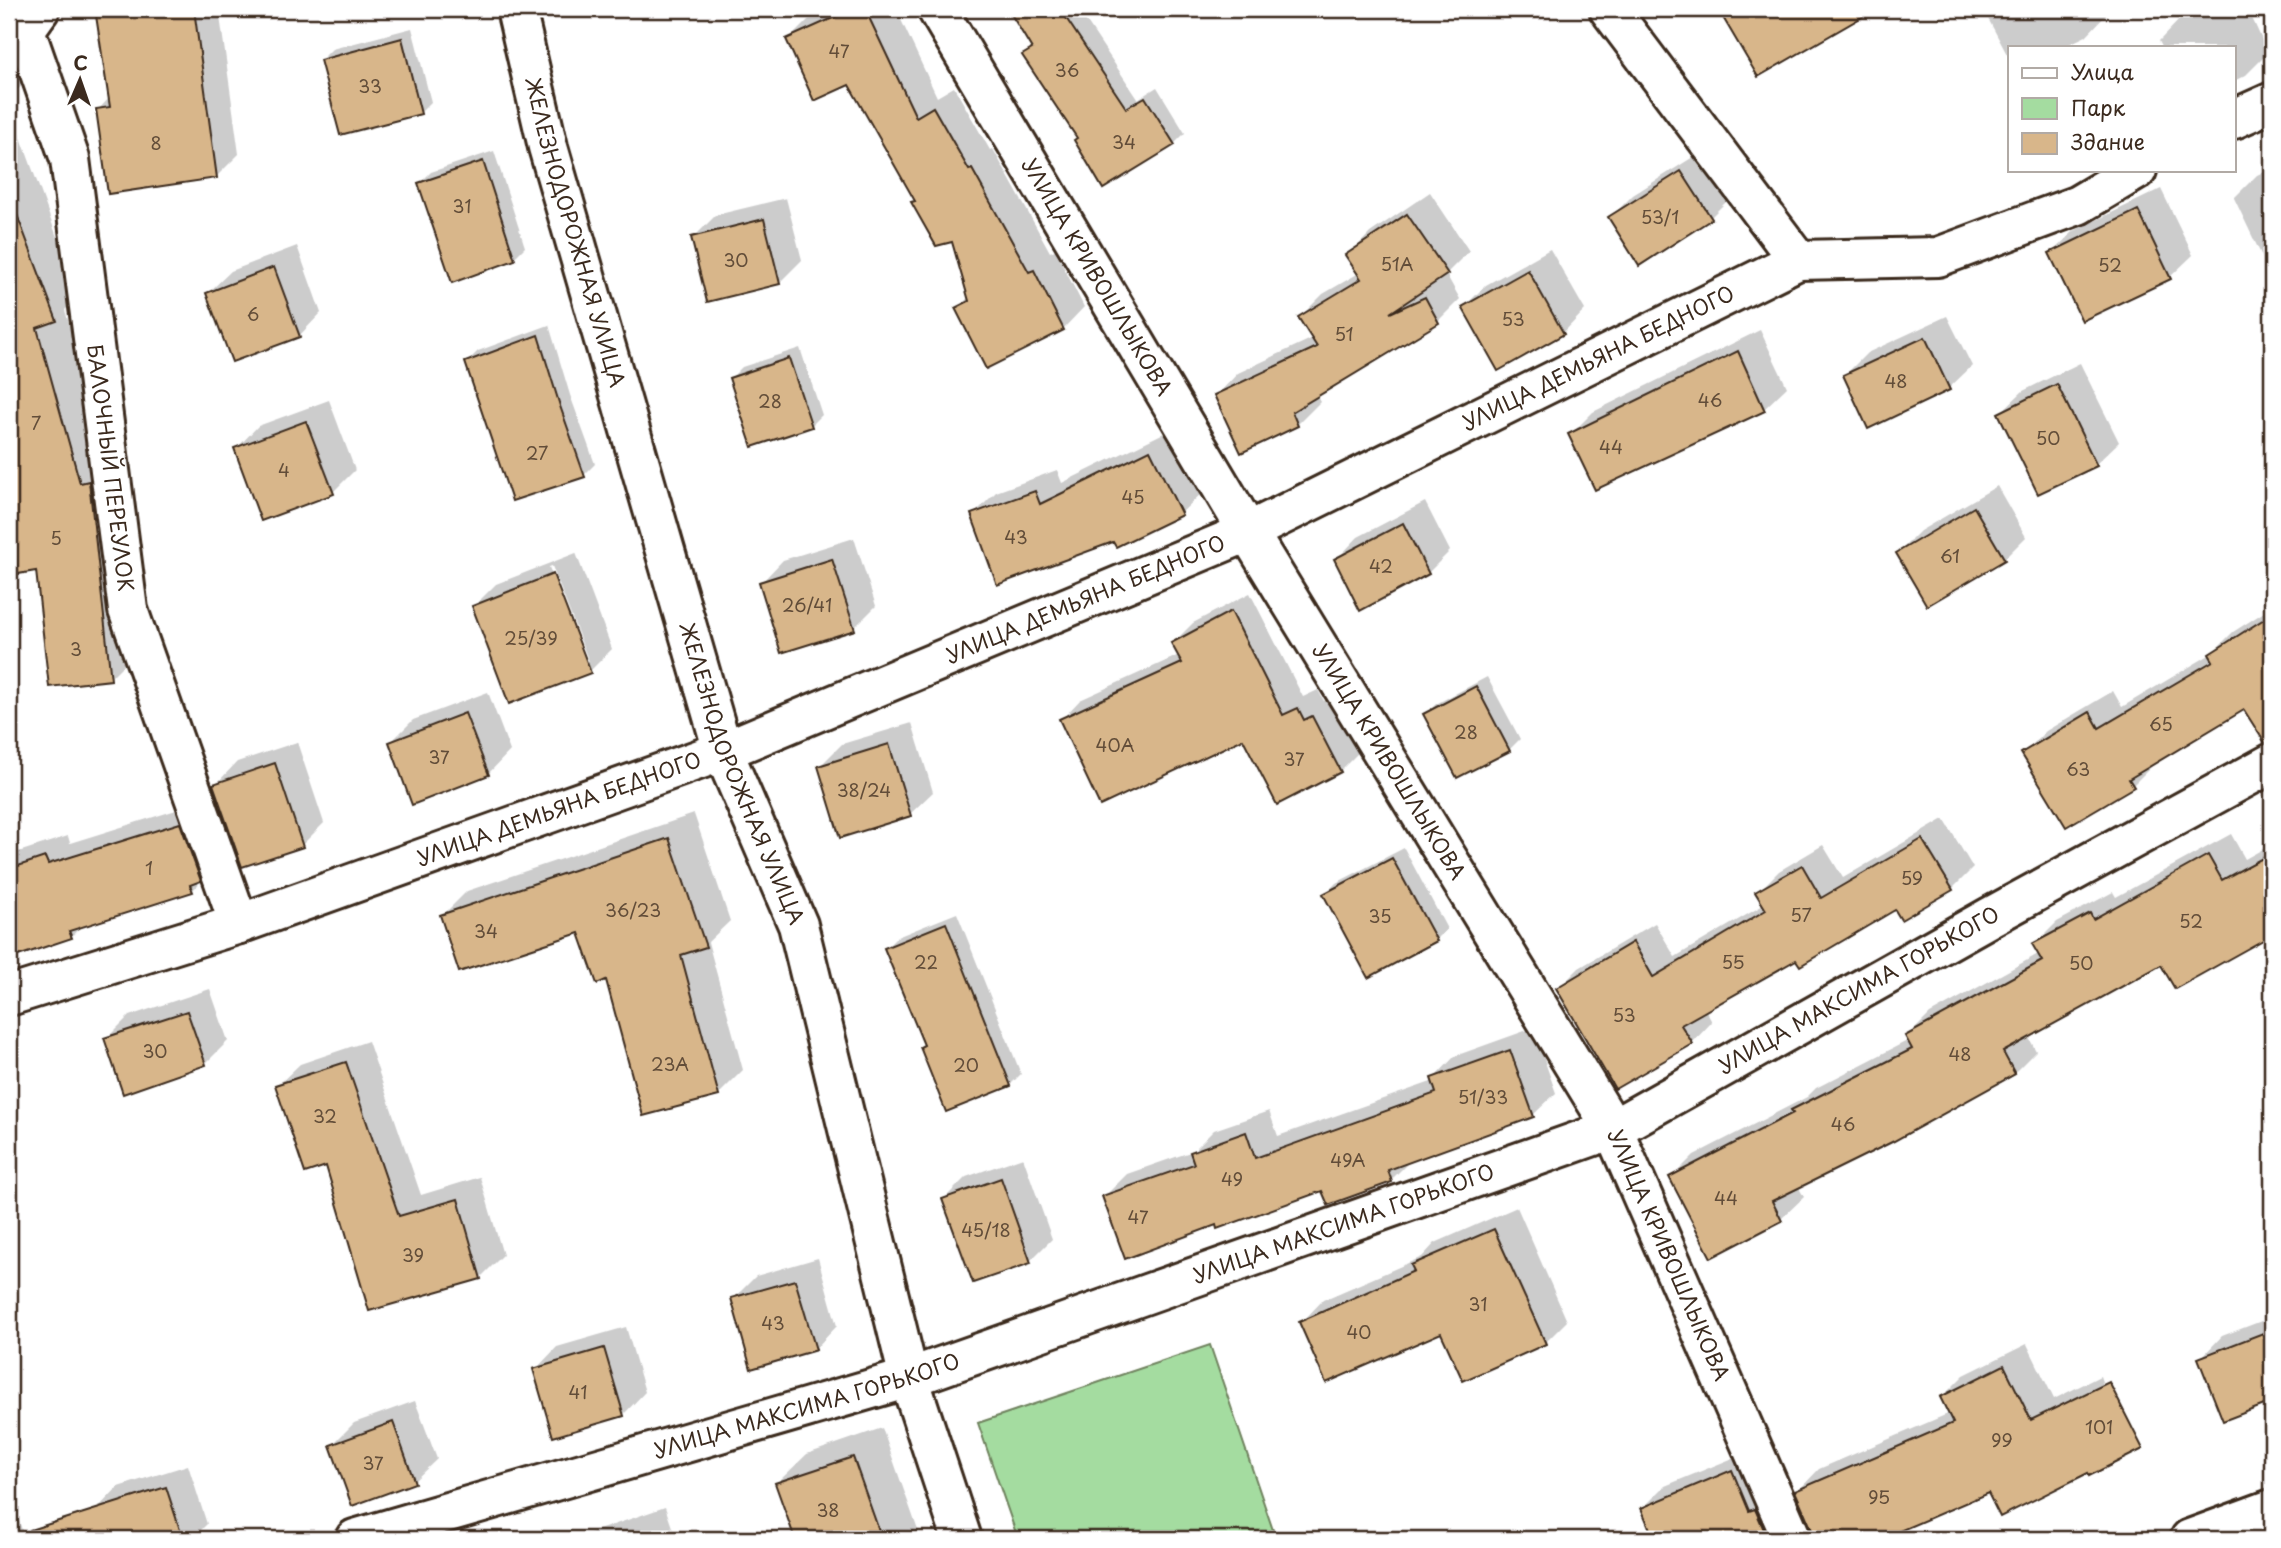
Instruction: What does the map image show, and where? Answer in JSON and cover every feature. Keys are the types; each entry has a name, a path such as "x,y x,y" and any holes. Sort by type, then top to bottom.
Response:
{"street":[{"name":"БАЛОЧНЫЙ ПЕРЕУЛОК","path":"40,9 25,30 70,159 128,610 239,924"},
{"name":"ЖЕЛЕЗНОДОРОЖНАЯ УЛИЦА","path":"516,9 548,147 723,751 798,925 909,1378 962,1539"},
{"name":"УЛИЦА КРИВОШЛЫКОВА","path":"937,9 1248,532 1613,1129 1791,1539"},
{"path":"1609,9 1798,260"},
{"path":"2236,118 2272,102"},
{"name":"УЛИЦА ДЕМЬЯНА БЕДНОГО","path":"9,996 239,924 723,751 1248,532 1798,260 1938,257 2078,205 2134,172"},
{"name":"УЛИЦА МАКСИМА ГОРЬКОГО","path":"355,1539 909,1378 1613,1129 1990,917 2272,763"},
{"path":"2190,1539 2272,1508"}],"green space":[{"path":"1210,1345 1276,1539 1018,1539 978,1423"}],"building":[{"path":"95,9 194,9 217,178 108,194 96,109 110,107"},
{"path":"853,9 865,9 916,117 933,107 969,170 972,169 1029,272 1034,270 1064,330 986,369 955,308 969,301 952,242 936,246 911,202 915,201 849,85 814,101 786,39"},
{"path":"1008,9 1060,9 1126,108 1145,97 1175,145 1103,189 1074,140 1077,138 1022,55 1032,49"},
{"path":"1718,9 1876,9 1758,77"},
{"path":"402,38 421,114 340,135 320,60"},
{"path":"483,161 515,260 452,283 418,183"},
{"path":"1681,171 1712,219 1639,266 1608,217"},
{"path":"13,204 57,321 37,328 80,483 89,481 111,680 49,687 36,571 18,574 9,519 9,205"},
{"path":"2138,210 2171,279 2082,321 2049,253"},
{"path":"1407,214 1448,274 1390,313 1425,297 1439,323 1292,412 1298,426 1241,453 1214,395 1317,347 1298,317 1361,279 1345,255"},
{"path":"764,219 780,284 707,302 691,237"},
{"path":"274,267 300,337 232,362 206,293"},
{"path":"1528,270 1564,334 1498,371 1462,307"},
{"path":"538,335 585,477 512,501 465,362"},
{"path":"1925,337 1950,390 1868,429 1843,375"},
{"path":"1738,351 1765,411 1595,490 1568,434"},
{"path":"789,358 812,427 752,447 729,378"},
{"path":"2057,384 2097,466 2038,494 1998,413"},
{"path":"306,421 334,494 261,521 234,448"},
{"path":"1150,450 1182,515 1116,547 1113,542 997,585 971,514 1035,491 1040,504"},
{"path":"1974,507 2005,560 1927,606 1896,553"},
{"path":"1403,523 1429,574 1360,611 1334,559"},
{"path":"832,559 855,630 781,653 759,582"},
{"path":"553,574 591,673 509,704 472,606"},
{"path":"1231,611 1283,715 1298,708 1304,720 1312,716 1341,772 1277,805 1243,739 1100,806 1059,719 1182,663 1171,643"},
{"path":"2272,614 2272,741 2265,743 2244,710 2129,779 2134,787 2066,827 2021,753 2090,712 2099,728 2213,661 2209,654"},
{"path":"1476,686 1510,751 1457,778 1423,714"},
{"path":"465,713 489,775 412,805 389,742"},
{"path":"889,744 911,816 840,838 818,766"},
{"path":"275,763 303,847 242,867 213,784"},
{"path":"180,823 201,881 190,885 193,892 69,931 72,938 9,959 9,869 45,857 48,864"},
{"path":"669,838 706,947 681,955 719,1096 643,1116 606,980 597,984 579,933 459,972 440,915"},
{"path":"1922,839 1953,890 1901,920 1895,910 1800,966 1796,960 1681,1025 1693,1044 1615,1089 1556,988 1633,942 1653,977 1766,910 1755,892 1802,865 1821,898"},
{"path":"2272,853 2272,935 2175,989 2161,965 2003,1052 2015,1074 1894,1141 1772,1201 1782,1221 1711,1258 1669,1177 1793,1113 1791,1110 1912,1049 1905,1036 2042,961 2032,944 2090,913 2093,919 2208,855 2222,880"},
{"path":"1392,858 1437,941 1368,978 1323,894"},
{"path":"946,923 1011,1086 946,1112 920,1047 924,1045 884,948"},
{"path":"187,1011 206,1065 123,1094 104,1038"},
{"path":"1510,1050 1534,1117 1388,1170 1392,1182 1328,1205 1322,1191 1217,1229 1216,1225 1125,1259 1102,1196 1194,1164 1190,1152 1246,1132 1255,1158 1436,1093 1431,1078"},
{"path":"346,1062 399,1216 458,1199 481,1279 369,1311 326,1166 305,1173 275,1085"},
{"path":"1001,1178 1031,1263 973,1283 942,1199"},
{"path":"1494,1229 1546,1344 1463,1381 1441,1333 1326,1383 1299,1322 1414,1271 1411,1265"},
{"path":"795,1280 816,1350 751,1369 731,1298"},
{"path":"2263,1333 2272,1357 2272,1402 2223,1421 2198,1358"},
{"path":"604,1348 624,1416 553,1437 533,1369"},
{"path":"2004,1365 2031,1420 2109,1382 2143,1449 2000,1517 1988,1493 1881,1539 1813,1539 1812,1530 1795,1491 1953,1423 1940,1397"},
{"path":"393,1422 415,1483 352,1506 330,1445"},
{"path":"853,1457 882,1539 795,1539 775,1483"},
{"path":"1732,1470 1749,1511 1755,1509 1768,1539 1654,1539 1641,1508"},
{"path":"166,1487 183,1539 31,1539 30,1530"}]}
